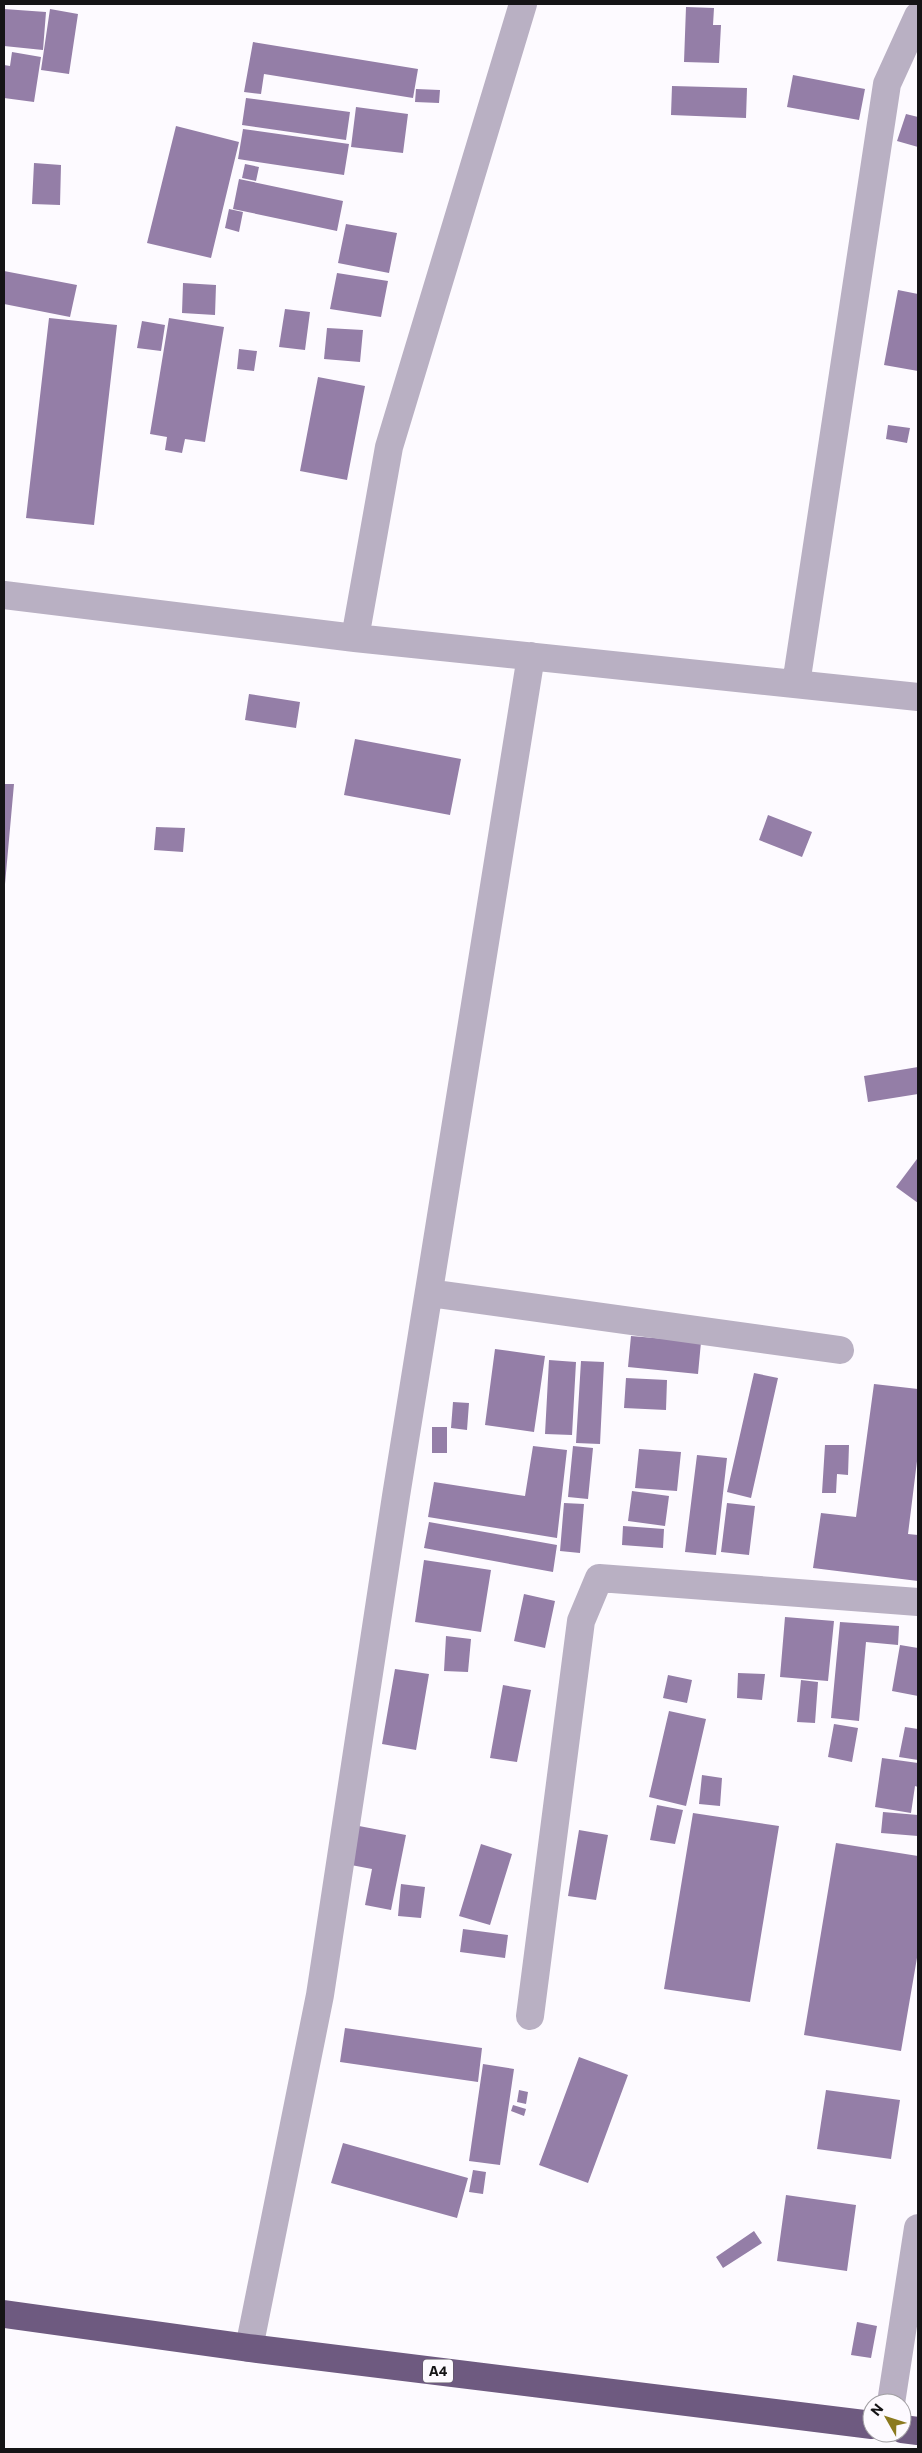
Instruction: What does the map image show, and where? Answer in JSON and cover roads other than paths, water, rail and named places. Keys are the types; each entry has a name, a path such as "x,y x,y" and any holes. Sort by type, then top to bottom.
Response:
{"highway":[{"name":"A4","path":"4,2314 249,2348 862,2424"}],"street":[{"path":"355,638 389,447 523,4"},
{"path":"796,684 887,84 918,16"},
{"path":"4,595 355,638 918,697"},
{"path":"249,2348 320,1995 429,1293 531,656"},
{"path":"429,1293 840,1350"},
{"path":"530,2016 581,1621 599,1578 918,1602"},
{"path":"892,2393 918,2228"}]}
